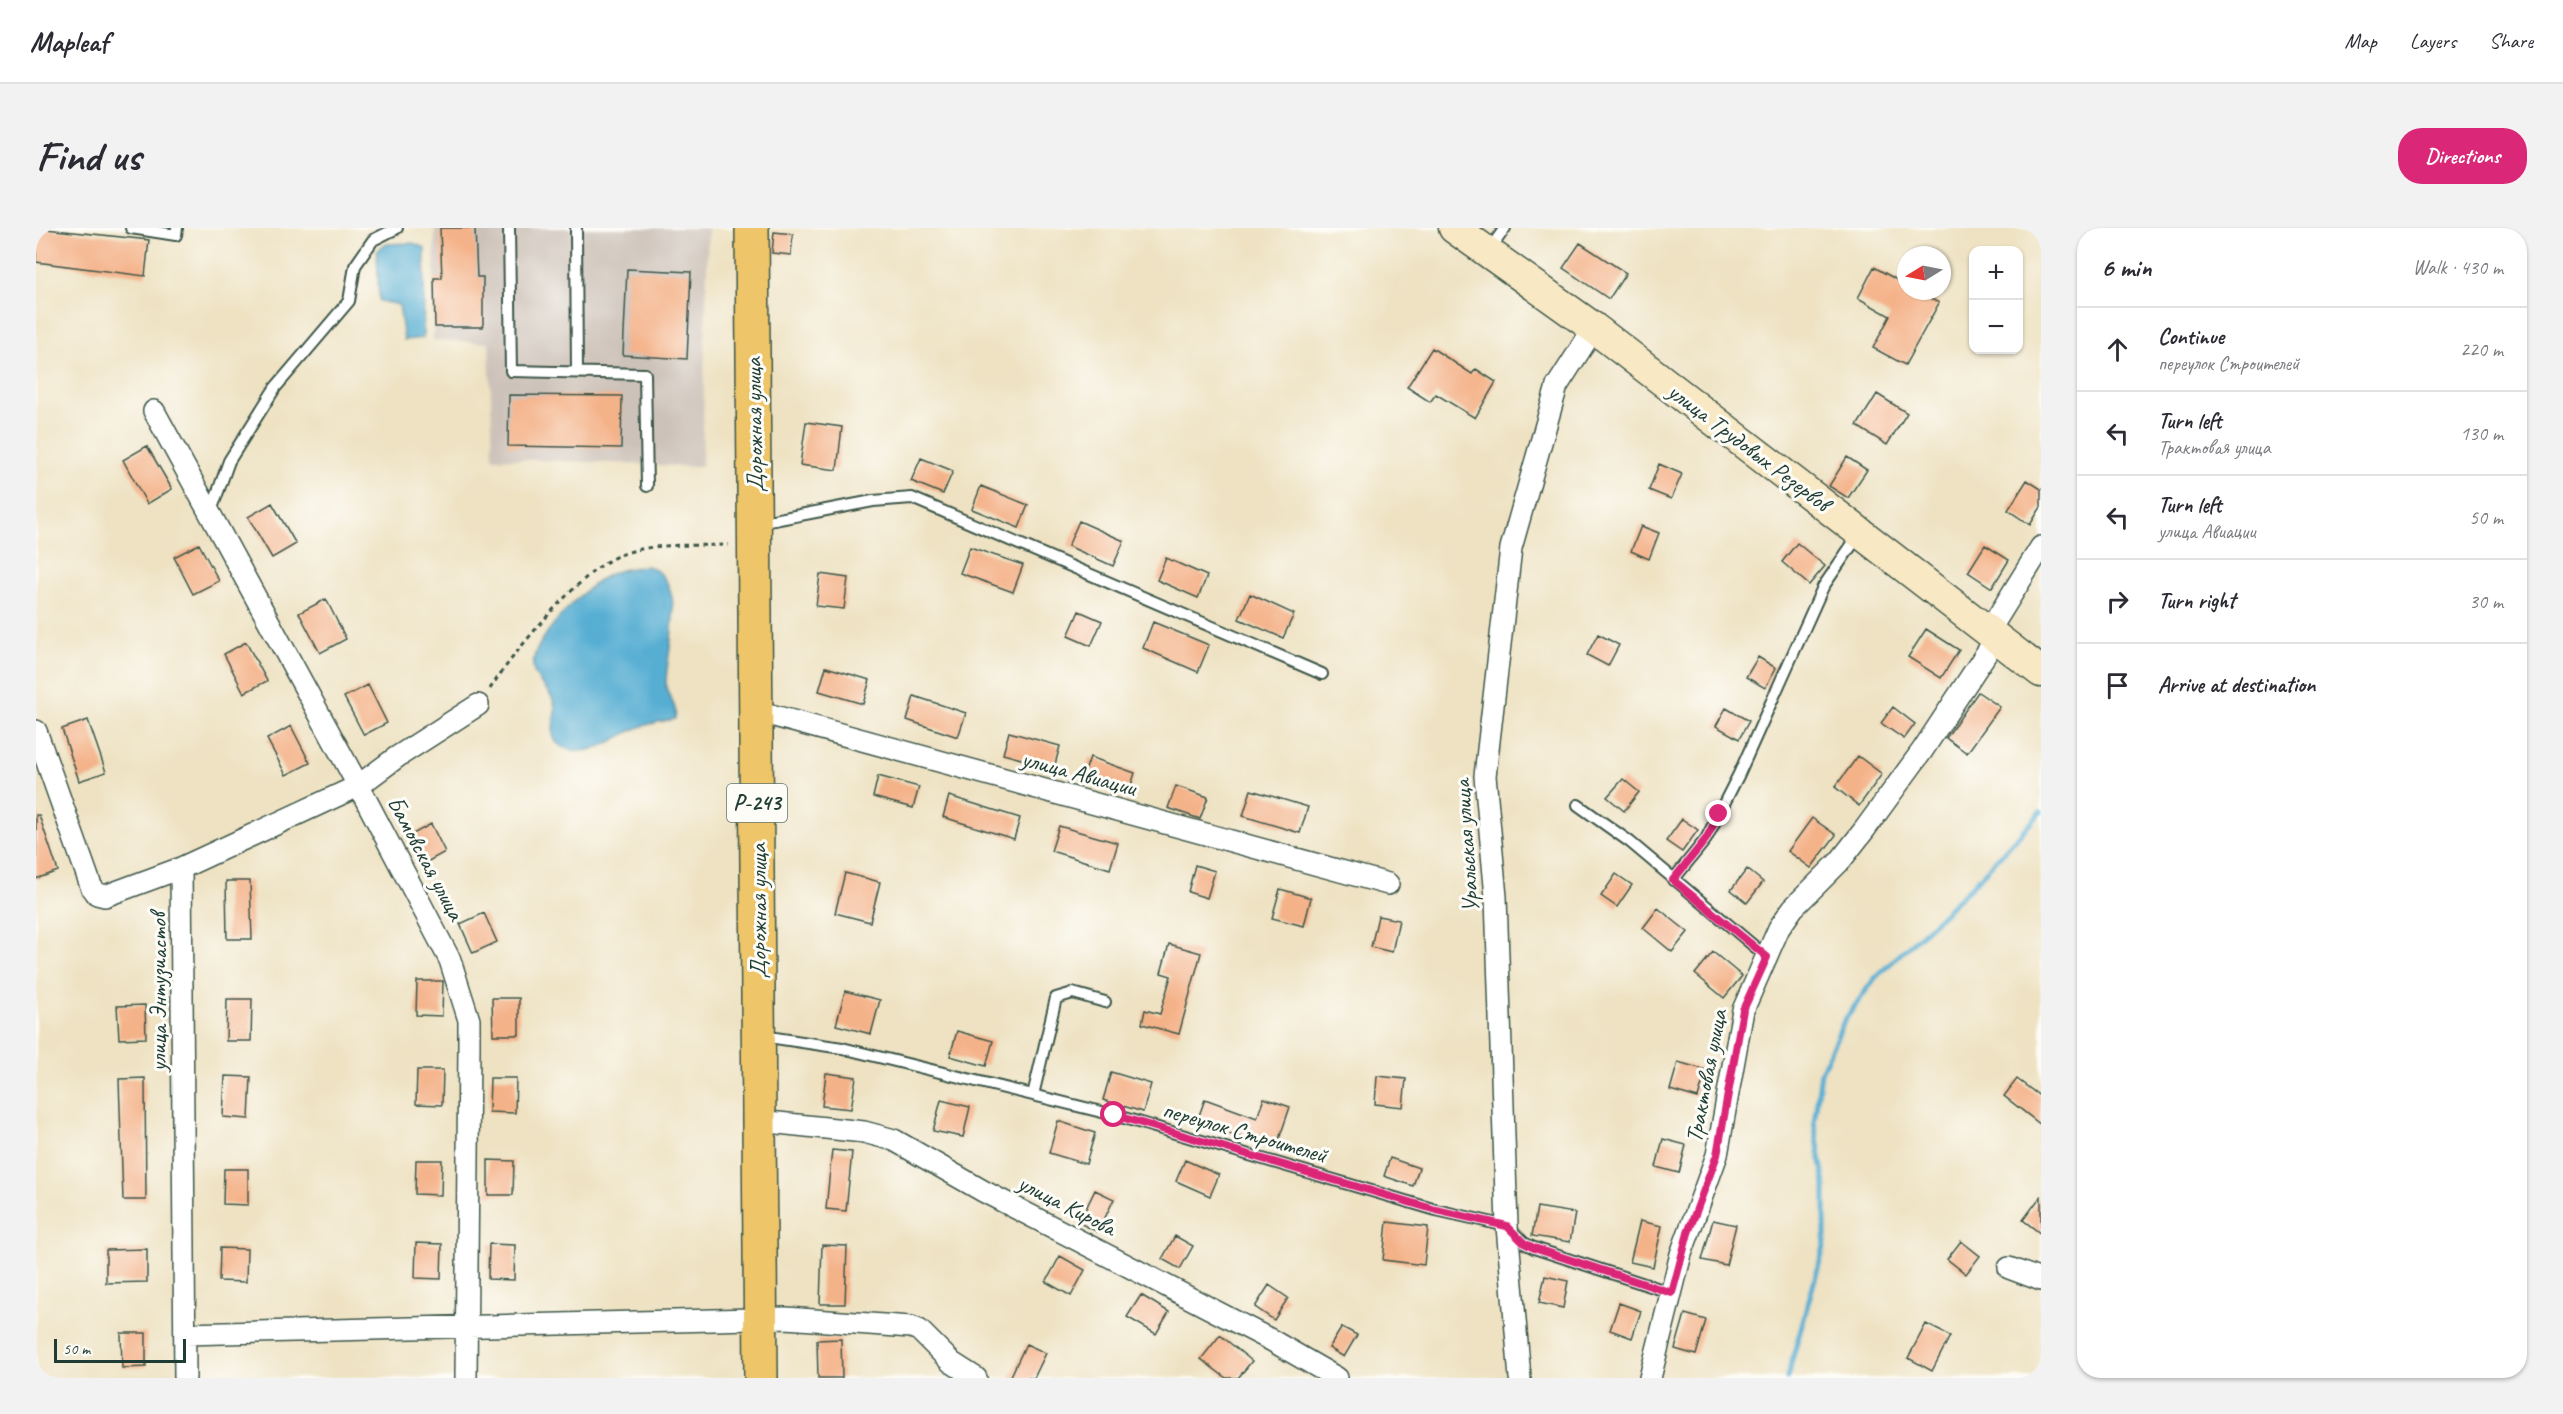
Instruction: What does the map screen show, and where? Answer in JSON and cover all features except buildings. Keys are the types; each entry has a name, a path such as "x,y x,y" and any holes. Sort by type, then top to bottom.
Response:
{"highway":[{"name":"Дорожная улица","path":"752,228 761,1378"}],"main road":[{"name":"улица Трудовых Резервов","path":"1454,228 1594,328 2041,672"}],"street":[{"name":"Уральская улица","path":"1520,1378 1507,1226 1497,909 1485,776 1491,703 1511,548 1557,386 1594,328"},
{"name":"Бамовская улица","path":"154,411 450,960 469,1020 466,1378"},
{"name":"Трактовая улица","path":"1650,1378 1688,1233 1717,1155 1743,1010 1767,957 1784,921 1840,861 1922,751 1993,634 2041,548"},
{"path":"181,868 358,786 397,757 478,705"},
{"name":"улица Авиации","path":"756,711 1388,884"},
{"name":"улица Энтузиастов","path":"36,731 91,886 97,894 105,896 181,868 185,1378"},
{"name":"улица Кирова","path":"759,1121 864,1132 894,1140 983,1191 1271,1340 1337,1378"},
{"path":"2009,1268 2041,1280"},
{"path":"185,1334 786,1318 911,1327 919,1330 951,1362 976,1378"}],"lane":[{"path":"130,228 176,235 177,228"},
{"path":"210,515 229,461 275,388 349,301 355,266 373,240 397,228"},
{"path":"508,228 511,371 645,374 647,486"},
{"path":"576,228 577,372"},
{"path":"1488,252 1506,228"},
{"path":"756,534 873,501 912,498 1322,674"},
{"path":"1673,880 1689,863 1710,831 1739,774 1823,587 1860,532"},
{"path":"1578,805 1630,842 1767,957"},
{"path":"1033,1095 1056,998 1073,993 1105,1002"},
{"name":"переулок Строителей","path":"758,1035 843,1048 1114,1115 1436,1210 1507,1226 1524,1243 1534,1248 1672,1293"}],"path":[{"path":"478,705 520,645 563,601 611,559 632,551 756,534"}],"shaded area":[{"path":"435,228 708,228 702,467 493,458 489,343 433,340"}],"water":[{"path":"413,243 425,248 423,338 404,340 399,305 379,301 377,251 385,244"},
{"path":"647,566 661,574 669,586 673,602 666,685 674,704 675,719 640,727 596,748 578,751 561,746 556,742 553,731 554,702 534,673 534,656 540,643 561,615 598,581 618,571"}],"waterway":[{"path":"1787,1378 1825,1243 1825,1185 1814,1122 1821,1072 1844,1021 1875,978 1966,892 2041,812"}],"route":[{"path":"1114,1115 1436,1210 1507,1226 1524,1243 1534,1248 1672,1293 1681,1254 1717,1155 1743,1010 1767,957 1673,880 1689,863 1706,839 1719,814"}]}
